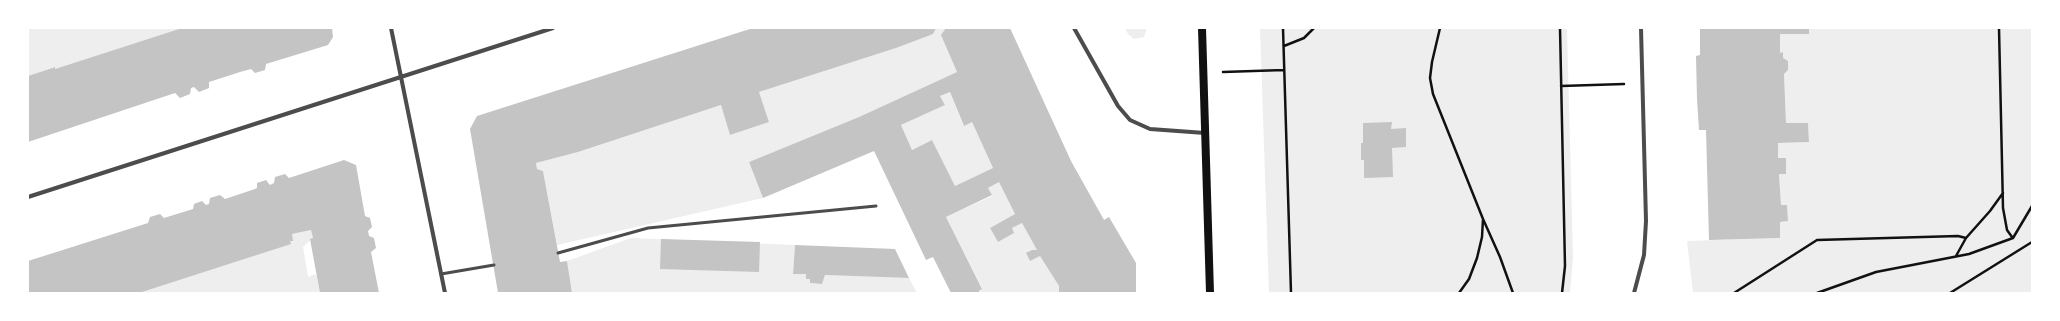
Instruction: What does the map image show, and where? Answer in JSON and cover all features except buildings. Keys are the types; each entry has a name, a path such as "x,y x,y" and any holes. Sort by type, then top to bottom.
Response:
{"main road":[{"path":"1202,28 1210,293"}],"street":[{"path":"391,28 445,293"},
{"path":"28,197 553,28"},
{"path":"1074,28 1118,106 1130,120 1150,129 1205,133"},
{"path":"1634,291 1644,255 1646,221 1641,28"}],"lane":[{"path":"558,253 648,228 876,206"},
{"path":"441,274 494,265"}],"path":[{"path":"1283,28 1291,293"},
{"path":"1284,46 1304,38 1314,28"},
{"path":"1440,28 1430,78 1433,94 1483,219 1500,257 1513,293"},
{"path":"1560,28 1565,266 1562,293"},
{"path":"1998,28 2003,192 2006,226 2009,235 2013,238"},
{"path":"1203,72 1284,70"},
{"path":"1561,86 1642,84"},
{"path":"1956,256 1966,238 1990,211 2003,192"},
{"path":"1817,293 1876,272 1969,254 2013,238 2032,206"},
{"path":"1458,293 1469,279 1477,258 1482,237 1483,219"},
{"path":"1734,293 1817,240 1958,236 1966,238"},
{"path":"1950,293 2032,242"}],"shaded area":[{"path":"28,28 182,28 55,69 54,67 28,76"},
{"path":"936,28 946,28 942,36 957,72 859,117 749,162 763,198 557,245 543,171 537,169 536,163 578,152 721,105 730,135 769,122 759,92 896,48 932,34"},
{"path":"1125,28 1146,28 1146,31 1144,37 1134,39 1128,34"},
{"path":"1260,28 1567,28 1573,258 1570,293 1269,293"},
{"path":"1809,28 2032,28 2032,293 1693,293 1687,241 1780,238 1780,222 1788,221 1787,205 1781,205 1779,174 1786,174 1786,158 1778,158 1778,143 1809,142 1808,123 1786,123 1784,74 1788,69 1788,61 1783,58 1783,52 1780,53 1780,34 1809,34"},
{"path":"950,92 963,125 972,122 993,168 955,186 932,140 912,150 901,125 945,105 940,96"},
{"path":"999,182 1015,214 990,228 998,242 1014,233 1012,228 1022,223 1037,250 1032,250 1026,254 1030,261 1040,256 1059,286 1059,293 979,293 982,288 946,217 992,196 988,188"},
{"path":"311,230 313,238 303,247 308,277 316,274 320,293 139,293 290,244 290,241 292,241 292,234"},
{"path":"631,238 795,245 793,274 806,274 806,279 810,279 810,283 822,284 825,275 909,278 917,293 572,293 567,261"}]}
